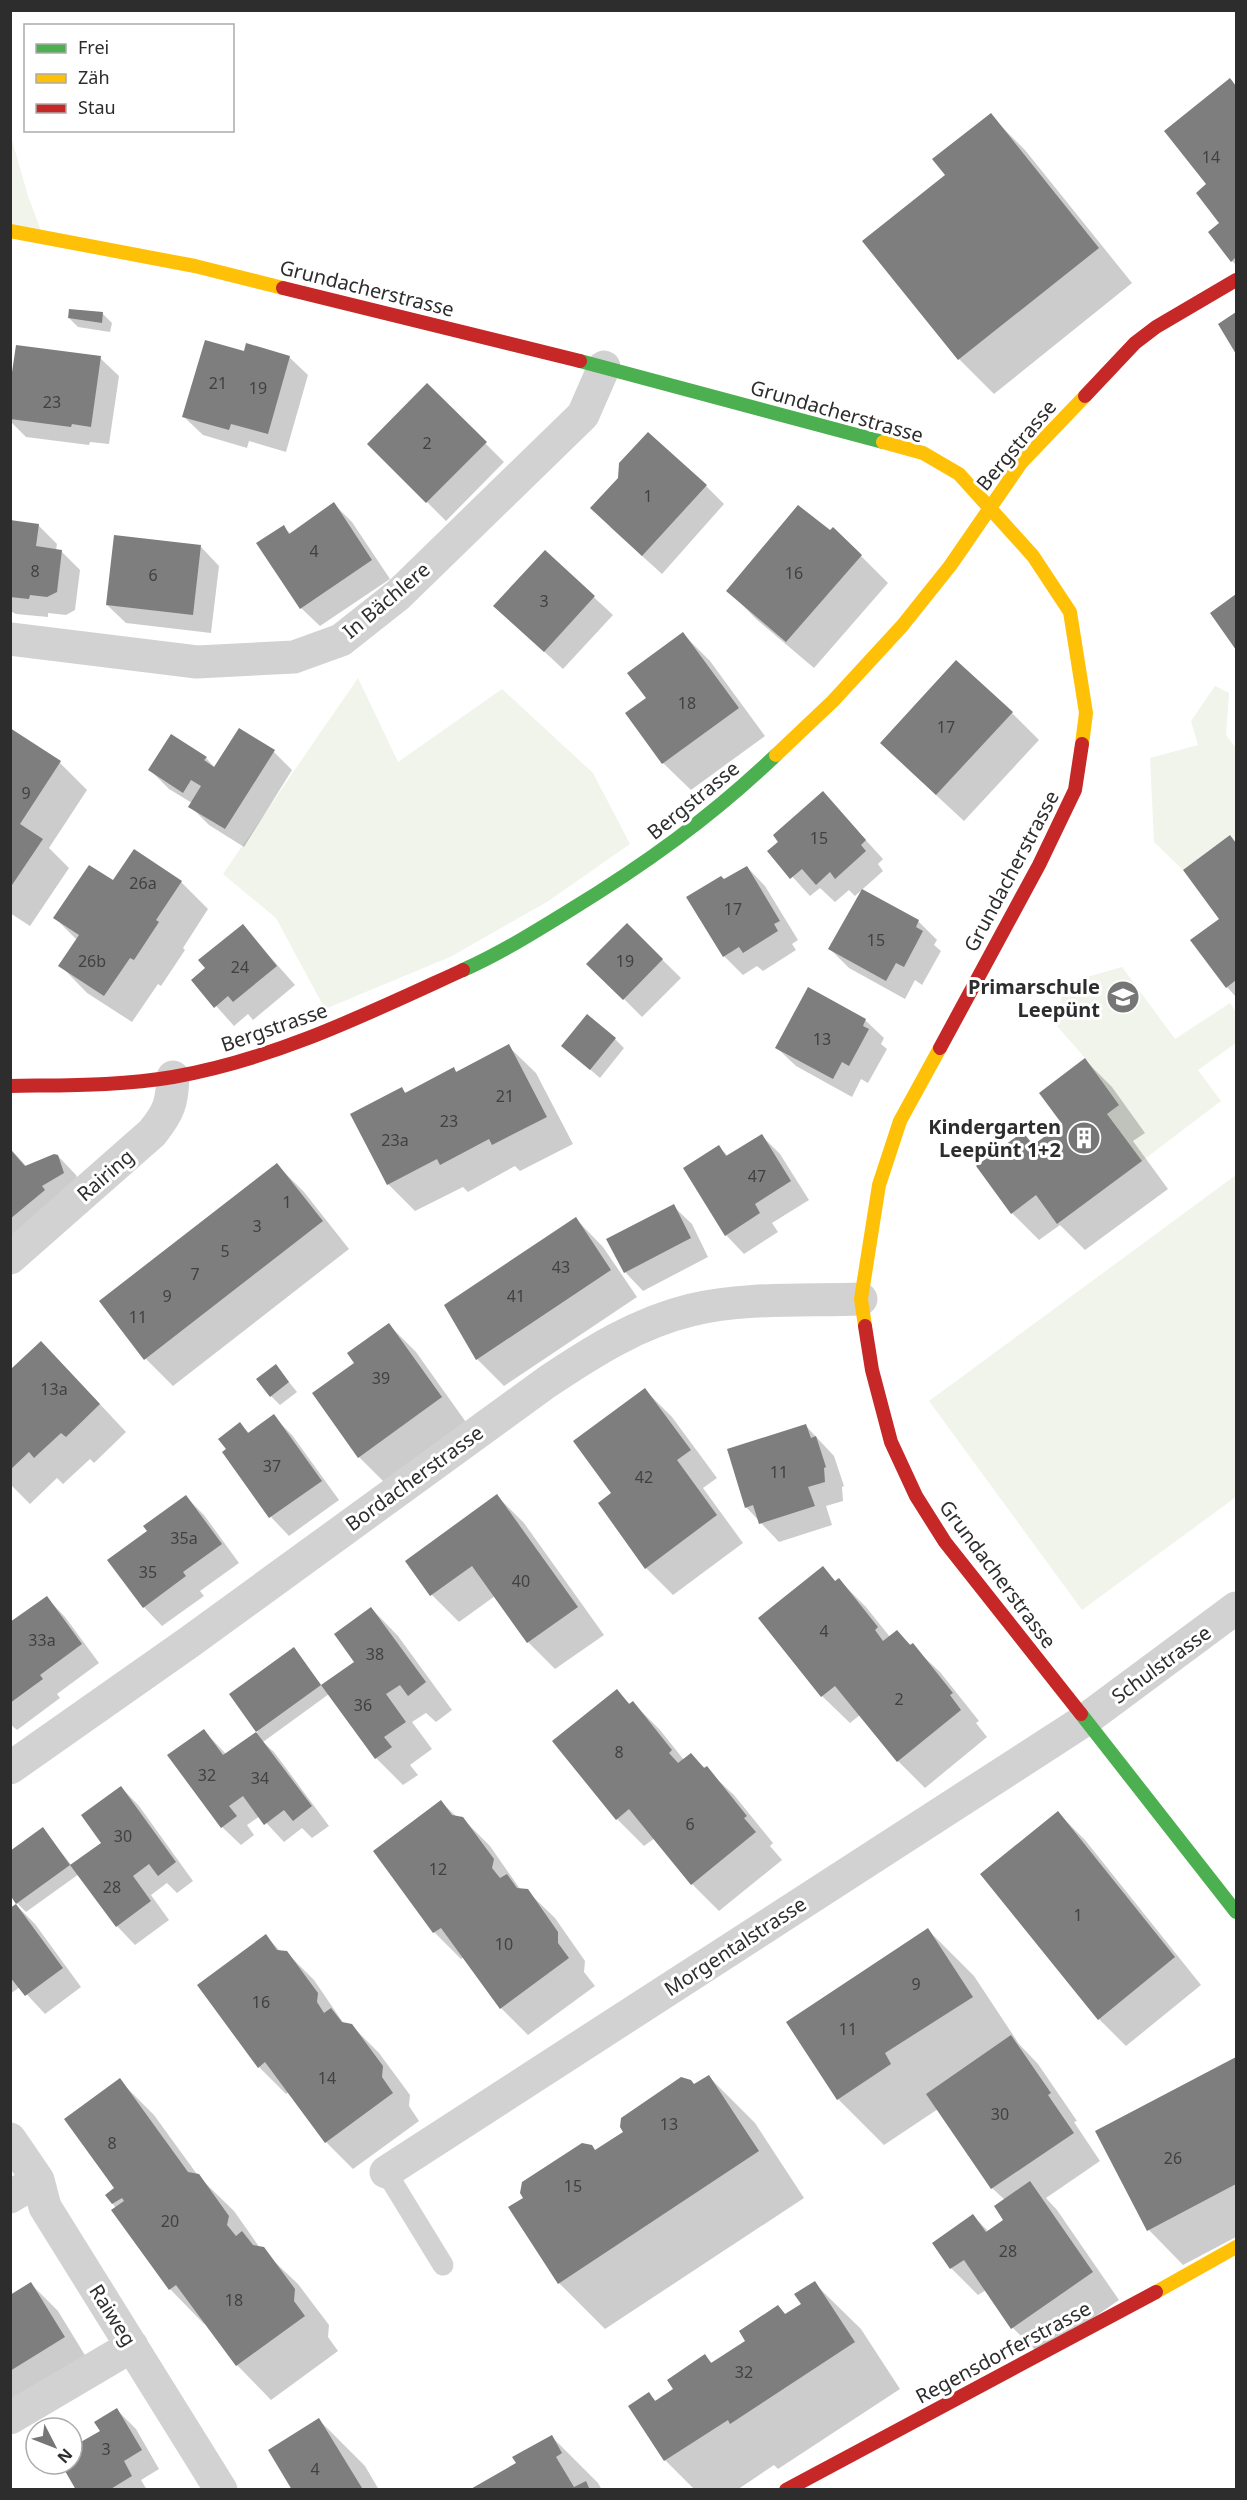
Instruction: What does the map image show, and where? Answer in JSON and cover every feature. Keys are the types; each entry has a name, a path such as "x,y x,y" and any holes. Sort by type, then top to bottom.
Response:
{"street":[{"name":"Grundacherstrasse","path":"10,231 195,266 604,367 923,453 959,474 1033,556 1070,612 1086,713 1075,790 1039,865 900,1121 879,1185 868,1239 861,1299 872,1370 891,1442 916,1496 945,1542 1236,1912"},
{"name":"Bergstrasse","path":"10,1086 122,1083 173,1077 240,1062 323,1034 497,955 650,859 691,830 753,777 832,701 902,626 950,566 1021,463 1135,343 1156,327 1236,280"},
{"name":"In Bächlere","path":"10,639 197,662 294,657 341,640 398,596 582,415 604,367"},
{"name":"Rairing","path":"10,1258 152,1133 167,1115 172,1097 173,1077"},
{"name":"Bordacherstrasse","path":"10,1768 197,1636 547,1382 605,1344 653,1322 692,1310 756,1302 861,1299"},
{"name":"Schulstrasse","path":"1085,1720 1236,1608"},
{"name":"Morgentalstrasse","path":"386,2172 1085,1720"},
{"name":"Raiweg","path":"10,2139 38,2180 45,2207 220,2490"},
{"path":"10,2197 38,2180"},
{"name":"Regensdorferstrasse","path":"786,2490 1127,2308 1236,2247"},
{"path":"10,2418 132,2346"}],"lane":[{"path":"386,2172 443,2265"}],"shaded area":[{"path":"10,133 28,196 43,236 11,231"},
{"path":"358,678 398,762 502,689 593,773 630,844 547,902 450,957 325,1009 276,918 223,874"},
{"path":"1215,686 1229,693 1226,735 1236,748 1236,843 1230,835 1183,870 1154,842 1150,758 1198,745 1191,721"},
{"path":"1122,967 1175,1039 1230,1003 1236,1012 1236,1043 1198,1070 1221,1101 1142,1161 1107,1114 1119,1105 1085,1058 1057,1026 1063,984"},
{"path":"1236,1175 1236,1497 1082,1610 929,1401"}],"building":[{"path":"1230,78 1236,86 1236,257 1231,262 1208,232 1219,223 1196,193 1206,184 1164,131"},
{"path":"991,113 1099,248 958,360 862,241 945,175 932,159"},
{"path":"69,309 103,312 102,323 68,318"},
{"path":"1236,312 1236,354 1218,324"},
{"path":"205,340 244,351 246,343 290,356 268,434 231,424 229,430 182,417"},
{"path":"16,345 101,356 91,427 72,424 71,427 10,419 10,386"},
{"path":"427,383 487,442 426,503 367,444"},
{"path":"648,432 707,485 642,556 590,508 618,478 619,463"},
{"path":"334,502 372,560 300,609 256,543 284,525 289,534"},
{"path":"798,505 830,530 833,527 862,555 786,642 726,591"},
{"path":"10,520 39,524 36,546 62,550 57,592 47,597 30,595 29,599 10,597"},
{"path":"114,535 201,545 193,615 106,605"},
{"path":"545,550 595,596 544,652 493,606"},
{"path":"1236,594 1236,650 1210,613"},
{"path":"683,632 739,708 662,764 625,713 646,698 627,673"},
{"path":"956,660 1013,712 936,795 880,743"},
{"path":"10,728 61,761 20,824 43,839 10,888"},
{"path":"239,728 275,750 225,829 188,807 201,786 191,780 183,793 148,770 171,734 207,757 204,760 214,767"},
{"path":"823,791 866,840 861,845 866,851 835,879 830,872 816,885 802,869 790,879 767,851 778,842 773,835"},
{"path":"1230,835 1236,843 1236,980 1226,988 1190,940 1219,919 1183,870"},
{"path":"134,849 182,881 156,920 159,922 134,960 130,958 104,996 58,966 79,935 53,918 89,865 113,880"},
{"path":"747,866 780,921 774,924 778,931 743,953 739,947 723,957 686,897 721,876 724,879"},
{"path":"862,889 919,920 916,927 923,931 904,967 896,963 886,981 828,949"},
{"path":"627,923 663,959 623,1000 586,964"},
{"path":"243,924 277,966 233,1002 228,996 214,1008 191,980 205,968 198,960"},
{"path":"808,987 866,1019 863,1026 869,1029 849,1066 842,1062 833,1079 775,1048"},
{"path":"587,1014 616,1038 590,1070 561,1046"},
{"path":"509,1044 547,1117 492,1145 489,1139 440,1165 437,1159 387,1185 350,1114 402,1087 405,1093 454,1067 456,1072"},
{"name":"Kindergarten Leepünt 1+2","path":"1085,1058 1119,1105 1107,1114 1142,1161 1057,1224 1036,1195 1011,1214 976,1166 1023,1132 1033,1145 1062,1124 1039,1093"},
{"path":"762,1134 791,1181 755,1204 760,1213 725,1236 683,1168 719,1145 726,1156"},
{"path":"10,1149 25,1166 54,1154 58,1155 64,1173 42,1186 45,1190 10,1219"},
{"path":"277,1163 323,1221 144,1360 99,1301"},
{"path":"674,1204 691,1238 624,1273 606,1239"},
{"path":"576,1217 611,1270 476,1360 444,1305"},
{"path":"389,1323 442,1397 358,1458 312,1393 354,1363 347,1353"},
{"path":"41,1341 100,1404 66,1437 61,1433 34,1458 29,1452 10,1470 10,1366 12,1368"},
{"path":"276,1364 289,1382 270,1397 256,1379"},
{"path":"645,1388 691,1450 677,1460 717,1515 645,1569 598,1503 611,1493 573,1441"},
{"path":"274,1414 322,1481 269,1518 222,1452 226,1449 218,1439 240,1422 248,1433"},
{"path":"806,1424 811,1438 816,1436 826,1467 824,1468 825,1482 808,1487 815,1506 759,1524 753,1505 745,1508 727,1449"},
{"path":"497,1494 578,1607 527,1643 472,1566 430,1596 405,1561"},
{"path":"186,1495 222,1544 183,1572 186,1576 143,1608 107,1560 147,1531 143,1526"},
{"path":"823,1566 835,1581 839,1578 878,1627 875,1630 883,1641 897,1630 910,1645 913,1643 953,1693 950,1695 961,1710 897,1762 835,1686 821,1697 758,1618"},
{"path":"47,1596 82,1644 40,1675 43,1679 10,1703 10,1622"},
{"path":"371,1607 426,1682 408,1696 400,1685 386,1694 406,1722 384,1737 392,1747 375,1759 321,1685 354,1662 334,1634"},
{"path":"294,1647 321,1685 256,1732 229,1694"},
{"path":"617,1689 629,1704 633,1701 672,1750 669,1753 678,1763 691,1753 704,1768 707,1766 747,1816 744,1818 756,1832 691,1885 629,1809 616,1820 552,1741"},
{"path":"204,1729 223,1755 256,1732 312,1806 293,1821 284,1810 264,1825 243,1796 229,1806 237,1816 221,1828 167,1755"},
{"path":"121,1786 176,1862 158,1876 149,1864 133,1876 151,1901 116,1927 70,1865 101,1843 81,1815"},
{"path":"441,1800 452,1815 463,1817 494,1859 492,1868 500,1878 507,1874 517,1888 528,1889 558,1932 558,1943 569,1958 500,2009 441,1928 433,1933 373,1851"},
{"path":"1058,1811 1175,1957 1098,2020 980,1874"},
{"path":"43,1827 70,1865 16,1904 10,1895 10,1851"},
{"path":"16,1904 63,1968 25,1996 10,1977 10,1908"},
{"path":"928,1928 973,1997 885,2053 891,2064 837,2100 786,2022"},
{"path":"266,1934 277,1950 287,1951 318,1993 317,2002 324,2013 331,2008 342,2022 352,2024 383,2066 382,2077 393,2093 325,2143 265,2062 258,2068 197,1985"},
{"path":"1011,2035 1051,2093 1048,2095 1074,2133 991,2189 926,2094"},
{"path":"1236,2057 1236,2184 1147,2231 1095,2131"},
{"path":"709,2075 759,2151 558,2284 508,2207 523,2198 520,2193 522,2182 582,2143 592,2145 595,2150 623,2132 620,2127 621,2118 681,2077 691,2080 694,2084"},
{"path":"120,2078 188,2172 199,2174 229,2216 227,2225 236,2236 242,2231 253,2245 264,2247 295,2289 294,2301 305,2316 236,2366 176,2285 169,2290 111,2210 124,2201 122,2198 112,2204 105,2195 114,2188 64,2119"},
{"path":"1030,2181 1093,2272 1011,2329 964,2260 950,2269 932,2243 973,2214 986,2232 1003,2220 994,2206"},
{"path":"815,2281 855,2342 730,2424 728,2420 664,2461 628,2406 649,2392 655,2401 673,2389 667,2380 705,2354 711,2363 745,2341 739,2331 778,2305 785,2314 801,2304 794,2294"},
{"path":"31,2282 65,2337 10,2371 10,2295"},
{"path":"117,2408 142,2450 124,2461 132,2476 109,2490 76,2490 68,2476 84,2476 84,2440 100,2431 94,2422"},
{"path":"319,2418 362,2488 361,2490 292,2490 268,2450"},
{"path":"552,2435 562,2453 556,2457 574,2487 586,2481 590,2490 469,2490 516,2463 512,2457"}],"traffic: fast":[{"path":"580,361 883,442"},
{"path":"463,970 529,935 650,858 726,800 776,755"},
{"path":"1081,1714 1236,1912"}],"traffic: slow":[{"path":"10,231 195,266 283,288"},
{"path":"776,755 833,701 902,626 950,566 1021,463 1085,396"},
{"path":"883,442 923,453 959,474 1033,556 1070,612 1086,713 1082,744"},
{"path":"865,1326 861,1299 879,1185 900,1121 940,1048"},
{"path":"1156,2292 1236,2247"}],"traffic: jam":[{"path":"1085,396 1135,343 1156,327 1236,280"},
{"path":"283,288 580,361"},
{"path":"940,1048 1039,865 1075,790 1082,744"},
{"path":"10,1086 133,1082 211,1069 249,1059 321,1033 463,970"},
{"path":"865,1326 872,1370 891,1442 916,1496 945,1542 1081,1714"},
{"path":"786,2490 1156,2292"}],"place":[{"name":"Primarschule Leepünt","path":"1123,997"},
{"name":"Kindergarten Leepünt 1+2","path":"1084,1138"}]}
